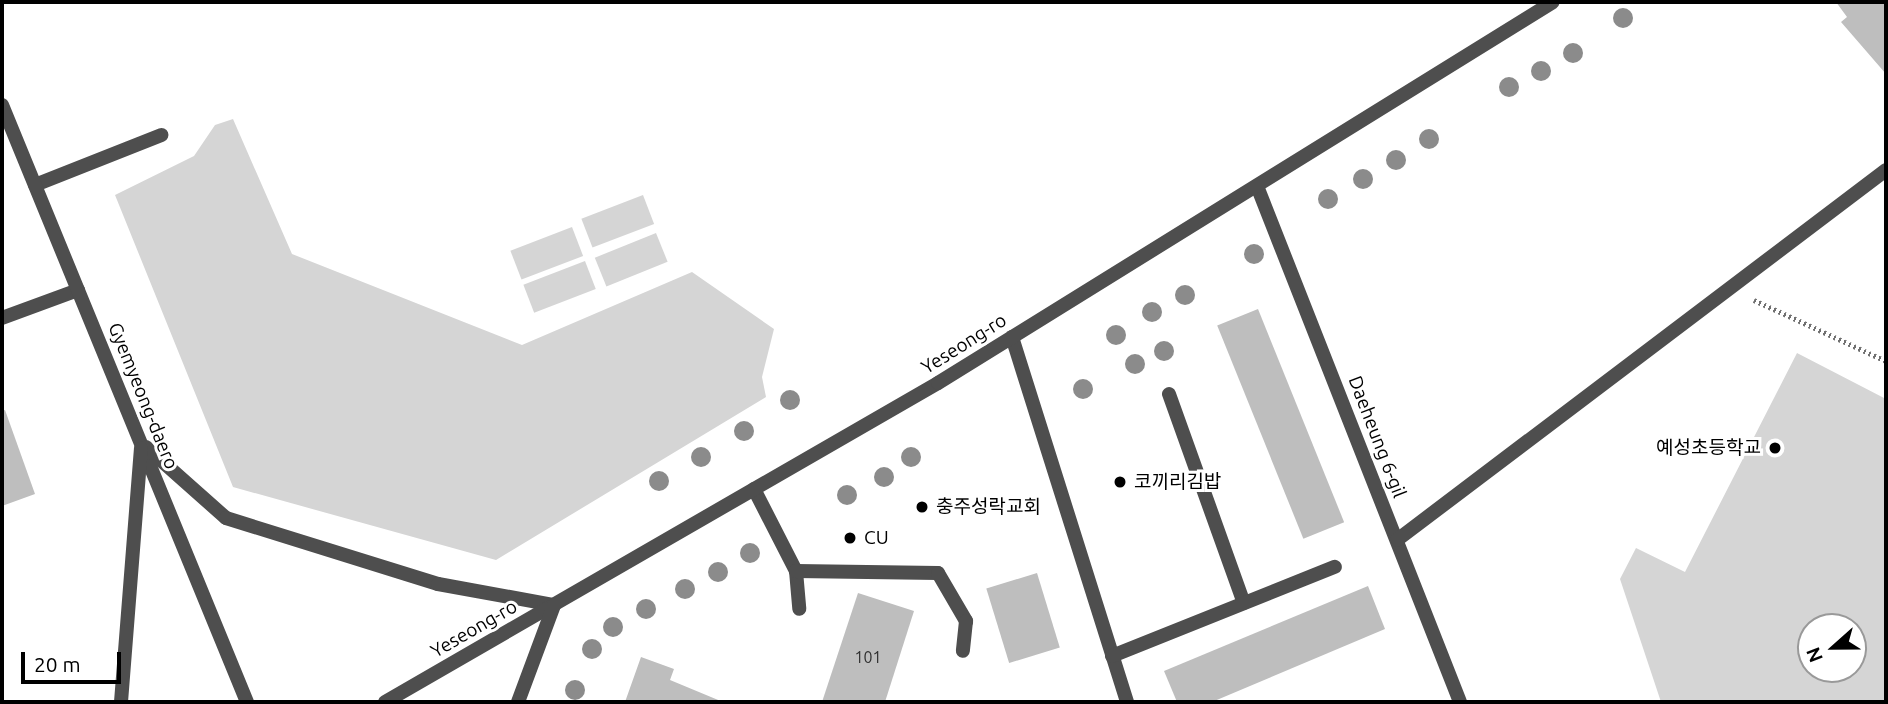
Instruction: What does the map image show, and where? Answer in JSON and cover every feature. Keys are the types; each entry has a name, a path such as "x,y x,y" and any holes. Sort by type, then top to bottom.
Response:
{"street":[{"name":"Yeseong-ro","path":"385,702 1012,337 1553,2"},
{"name":"Gyemyeong-daero","path":"2,105 247,702"},
{"path":"35,185 162,135"},
{"path":"1397,540 1886,170"},
{"name":"Daeheung 6-gil","path":"1257,186 1461,702"},
{"path":"2,318 78,290"},
{"path":"1012,337 1127,702"},
{"path":"1169,394 1244,603"},
{"path":"142,444 226,518 438,584 554,605 518,702"},
{"path":"121,702 142,444"},
{"path":"754,489 796,571 799,609"},
{"path":"1112,656 1335,567"},
{"path":"796,571 938,573 966,621 963,652"}],"path":[{"path":"1727,288 1886,361"}],"shaded area":[{"path":"233,119 292,254 522,345 692,272 774,329 762,377 766,397 496,560 233,487 115,195 194,156 215,125"},
{"path":"643,195 654,224 592,248 581,219"},
{"path":"572,227 583,256 521,280 510,251"},
{"path":"656,233 668,262 606,286 595,258"},
{"path":"585,261 596,289 534,313 523,285"},
{"name":"예성초등학교","path":"1797,353 1886,399 1886,702 1661,702 1620,579 1636,548 1685,572"}],"building":[{"path":"1836,2 1886,2 1886,74 1841,22 1847,17"},
{"path":"1258,309 1344,522 1303,539 1217,325"},
{"path":"5,410 35,494 2,506 2,411"},
{"path":"1037,573 1060,648 1009,663 986,588"},
{"path":"1368,586 1385,629 1212,702 1177,702 1164,671"},
{"path":"858,593 914,611 885,702 822,702"},
{"path":"641,657 674,669 670,680 723,702 625,702"}],"place":[{"name":"예성초등학교","path":"1775,448"},
{"name":"코끼리김밥","path":"1120,482"},
{"name":"충주성락교회","path":"922,507"},
{"name":"CU","path":"850,538"}]}
